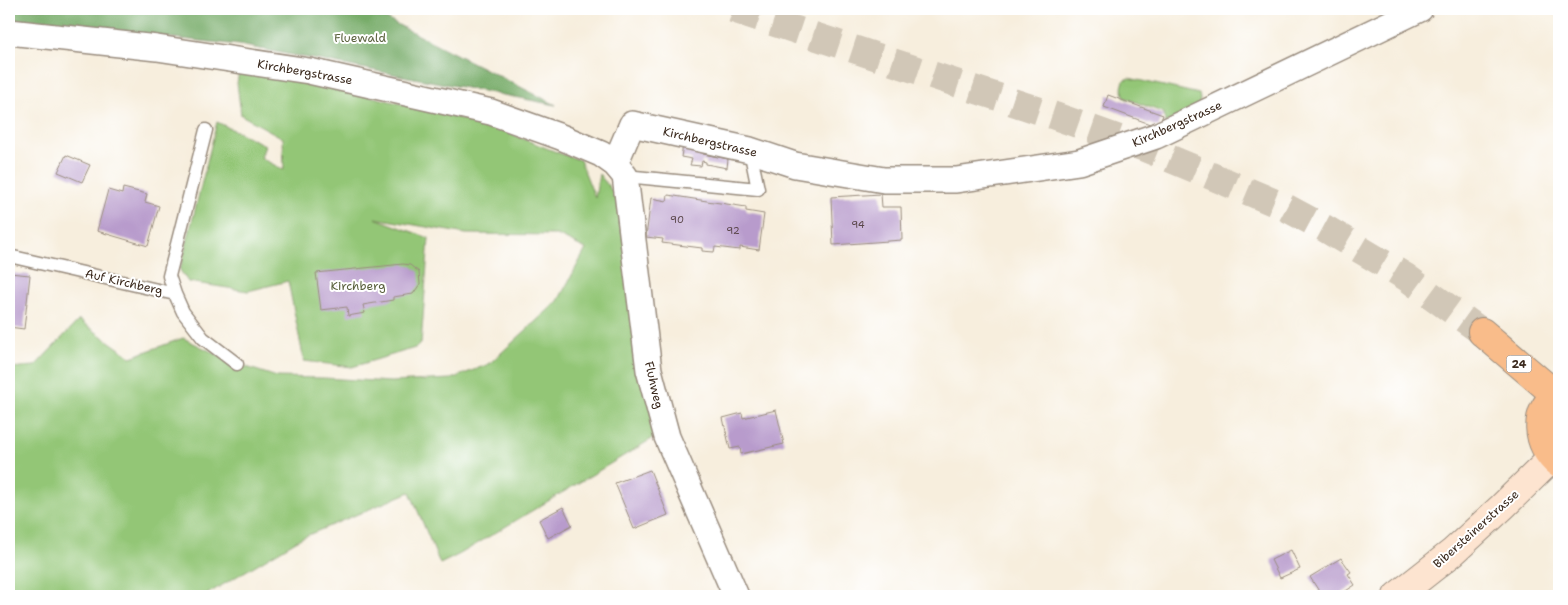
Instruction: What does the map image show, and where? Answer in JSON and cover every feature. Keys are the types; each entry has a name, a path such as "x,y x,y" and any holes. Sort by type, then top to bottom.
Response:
{"main road":[{"name":"24","path":"1482,332 1558,394"},
{"path":"1556,461 1544,446 1540,431 1548,402 1558,394"},
{"name":"Bibersteinerstrasse","path":"1397,596 1453,552 1556,461"}],"street":[{"name":"Kirchbergstrasse","path":"9,32 157,48 309,71 491,112 561,137 601,154 620,170 632,124 750,150 795,164 884,180 956,180 1079,162 1156,136 1420,9"},
{"name":"Fluhweg","path":"620,170 649,370 667,437 736,596"}],"lane":[{"path":"175,294 169,276 206,130"},
{"path":"620,170 758,189 750,150"},
{"name":"Auf Kirchberg","path":"9,256 175,294 183,312 203,338 236,364"}],"green space":[{"name":"Fluewald","path":"9,9 367,9 556,105 239,45 9,21"},
{"name":"Kirchberg","path":"239,72 309,81 491,126 580,160 595,198 599,174 617,197 655,437 460,554 440,564 410,492 301,538 204,596 9,596 9,368 35,366 79,320 131,357 183,338 237,364 277,377 391,382 451,379 489,364 558,301 586,249 557,235 466,234 375,218 429,238 421,344 415,348 352,367 304,361 288,281 248,291 188,282 180,270 217,122 265,145 261,158 284,170 283,138 241,115 237,83"},
{"path":"1129,78 1199,94 1199,106 1165,123 1164,113 1125,98 1122,88 1124,80"}],"building":[{"path":"1108,95 1163,115 1158,127 1104,107"},
{"path":"683,145 704,149 703,154 728,159 727,168 706,164 706,162 702,161 701,166 690,165 692,159 681,157"},
{"path":"66,155 90,165 82,182 58,172"},
{"path":"123,188 147,194 145,202 159,206 148,246 97,231 108,190 122,194"},
{"path":"881,194 882,207 901,207 902,240 833,245 831,197"},
{"path":"668,195 746,207 746,211 764,214 759,250 740,247 740,250 715,247 714,252 702,251 702,248 662,243 663,239 646,237 651,198 667,201"},
{"path":"403,264 410,265 419,272 420,284 413,294 393,297 393,300 363,305 365,313 348,316 347,307 321,310 316,273"},
{"path":"9,273 30,275 24,329 9,327"},
{"path":"776,410 784,444 741,454 740,447 730,449 723,418 742,413 743,418"},
{"path":"650,470 668,515 634,529 615,483"},
{"path":"563,507 572,525 548,538 539,520"},
{"path":"1291,550 1300,569 1280,578 1271,560"},
{"path":"1341,558 1351,572 1348,574 1355,585 1338,596 1322,596 1310,577"}],"tunnel":[{"path":"733,9 1052,115 1145,148 1285,207 1406,277 1482,332"}]}
